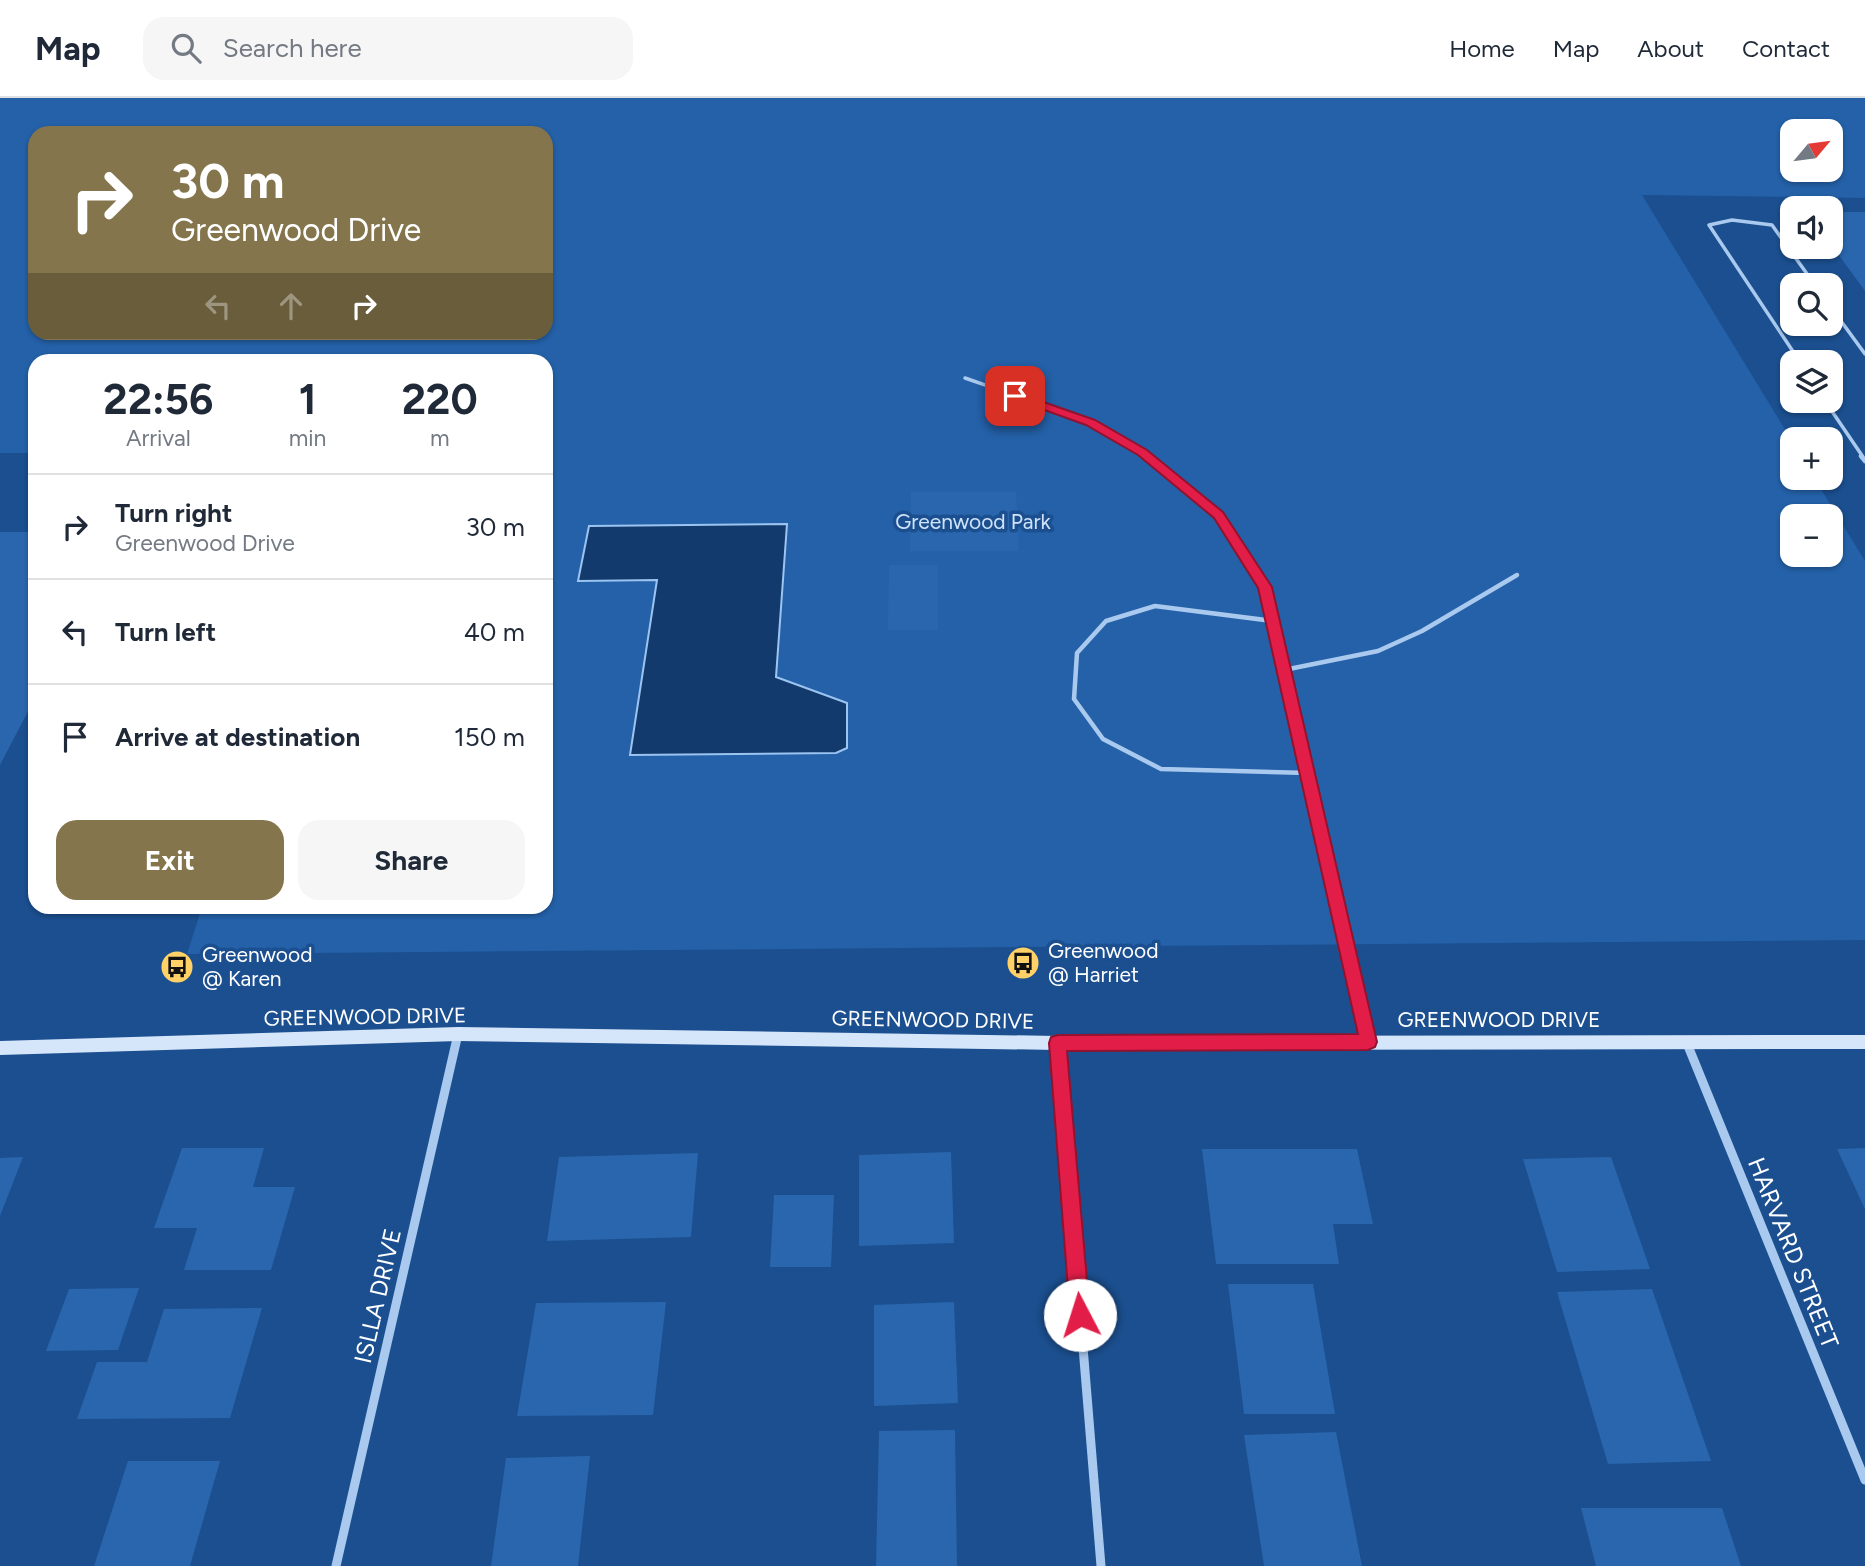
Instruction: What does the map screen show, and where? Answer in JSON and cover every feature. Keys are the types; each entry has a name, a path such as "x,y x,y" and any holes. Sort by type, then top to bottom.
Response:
{"main road":[{"name":"GREENWOOD DRIVE","path":"0,1048 458,1034 1058,1043 1686,1040 1865,1042"}],"street":[{"name":"ISLLA DRIVE","path":"336,1566 458,1034"},
{"name":"HARVARD STREET","path":"1686,1040 1865,1480"},
{"path":"1058,1043 1101,1566"}],"lane":[{"path":"1780,332 1709,225 1732,220 1772,225 1806,273"},
{"path":"1843,324 1865,354"},
{"path":"965,377 1091,422 1142,453 1218,515 1265,587 1368,1042"},
{"path":"1833,413 1865,461"},
{"path":"1284,670 1378,651 1422,631 1517,575"},
{"path":"1273,621 1155,606 1106,621 1077,653 1074,699 1103,739 1161,769 1308,773"}],"green space":[{"name":"Greenwood Park","path":"0,98 1865,98 1865,198 1642,195 1783,427 1780,427 1780,490 1821,490 1830,504 1780,504 1780,567 1843,567 1843,525 1865,561 1865,940 187,954 200,914 553,914 553,354 28,354 28,453 0,453"}],"shaded area":[{"path":"787,524 776,677 847,703 847,748 836,753 630,755 657,580 578,581 589,526"}],"building":[{"path":"1843,212 1865,212 1865,291 1842,259"},
{"path":"911,492 1016,492 1019,551 910,551"},
{"path":"0,532 28,532 28,711 0,765"},
{"path":"889,565 938,565 938,630 888,630"},
{"path":"182,1148 264,1148 253,1187 295,1187 271,1270 184,1270 197,1228 154,1228"},
{"path":"1865,1148 1865,1209 1837,1149"},
{"path":"1202,1149 1357,1149 1373,1224 1333,1224 1339,1264 1216,1264"},
{"path":"951,1152 954,1243 859,1246 859,1155"},
{"path":"698,1153 691,1237 547,1241 559,1157"},
{"path":"23,1157 0,1216 0,1158"},
{"path":"1611,1157 1650,1269 1557,1272 1523,1159"},
{"path":"774,1195 834,1195 831,1267 770,1267"},
{"path":"1228,1284 1313,1284 1335,1414 1244,1414"},
{"path":"139,1288 118,1350 46,1351 69,1289"},
{"path":"1652,1289 1711,1461 1608,1464 1557,1292"},
{"path":"666,1302 653,1415 517,1416 536,1303"},
{"path":"954,1302 958,1403 874,1406 874,1305"},
{"path":"262,1308 230,1418 77,1419 97,1362 147,1362 164,1309"},
{"path":"955,1430 957,1566 876,1566 879,1431"},
{"path":"1336,1432 1362,1566 1264,1566 1244,1435"},
{"path":"590,1456 578,1566 491,1566 506,1458"},
{"path":"128,1461 220,1461 190,1566 94,1566"},
{"path":"1581,1508 1722,1508 1741,1566 1596,1566"}],"place":[{"name":"Greenwood @ Harriet","path":"1023,963"},
{"name":"Greenwood @ Karen","path":"177,967"}],"route":[{"path":"1015,396 1091,422 1142,453 1218,515 1265,587 1368,1042 1058,1043 1080,1315"}]}
